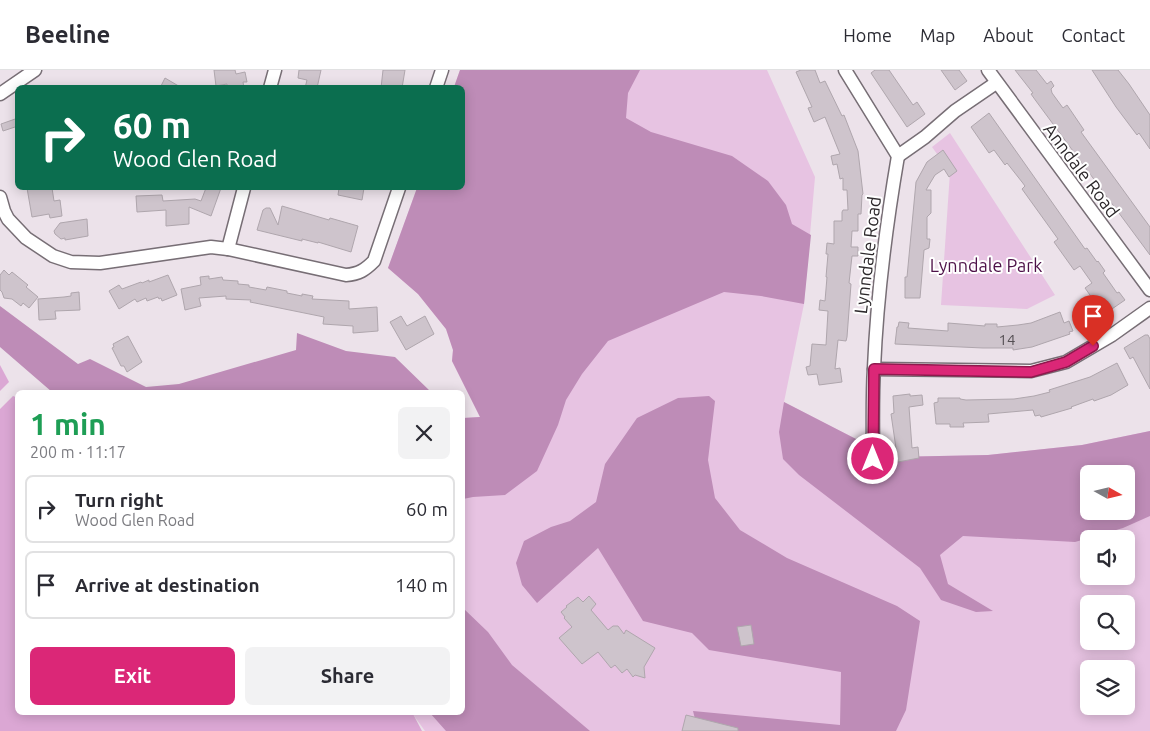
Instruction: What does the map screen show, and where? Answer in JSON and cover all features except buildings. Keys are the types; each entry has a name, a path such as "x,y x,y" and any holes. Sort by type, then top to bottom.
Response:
{"street":[{"path":"0,94 35,70"},
{"path":"271,85 275,70"},
{"path":"437,85 442,70"},
{"path":"845,70 898,156 925,137 955,111 996,83"},
{"name":"Anndale Road","path":"988,70 1150,290"},
{"name":"Lynndale Road","path":"873,459 876,323 888,218 898,156"},
{"path":"228,249 243,190"},
{"path":"0,197 8,219 26,238 53,256 71,262 100,263 211,247 346,275 357,274 374,261 398,190"},
{"path":"874,369 1031,372 1066,362 1112,335 1150,308"}],"green space":[{"path":"460,70 767,70 815,177 804,304 784,402 891,457 988,455 1082,445 1150,431 1150,731 425,731 413,715 465,715 465,418 480,417 452,361 453,350 446,329 418,294 388,268 416,190 465,190 465,85 455,85"},
{"name":"Lynndale Park","path":"950,133 1055,295 1027,309 941,305 950,172 932,147"}],"shaded area":[{"path":"460,70 640,70 628,93 626,118 651,132 732,156 768,181 786,205 792,224 811,235 804,304 761,296 724,292 608,341 582,374 566,400 558,425 537,471 505,495 465,499 465,418 480,417 452,361 453,350 446,329 418,294 388,268 416,190 465,190 465,85 455,85"},
{"path":"0,306 78,364 90,359 146,387 179,384 296,350 297,333 346,351 395,357 429,390 50,390 0,347"},
{"path":"0,365 9,382 0,391"},
{"path":"13,396 15,397 15,715 414,715 422,731 0,731 0,409"},
{"path":"709,396 715,401 708,460 715,498 740,530 787,558 897,606 920,621 906,710 896,731 698,731 693,711 840,725 841,672 709,650 692,633 643,621 598,548 537,603 522,585 516,563 524,541 551,527 570,521 596,502 605,464 637,418 678,398"},
{"path":"784,402 891,457 988,455 1082,445 1150,431 1150,516 1116,530 1080,530 1080,541 1075,542 963,536 940,555 948,584 993,611 976,612 941,600 920,568 799,475 783,459 779,432"},
{"path":"465,610 488,632 512,665 590,731 446,731 432,715 465,715"}],"route":[{"path":"873,459 874,369 1031,372 1066,362 1093,346"}]}
